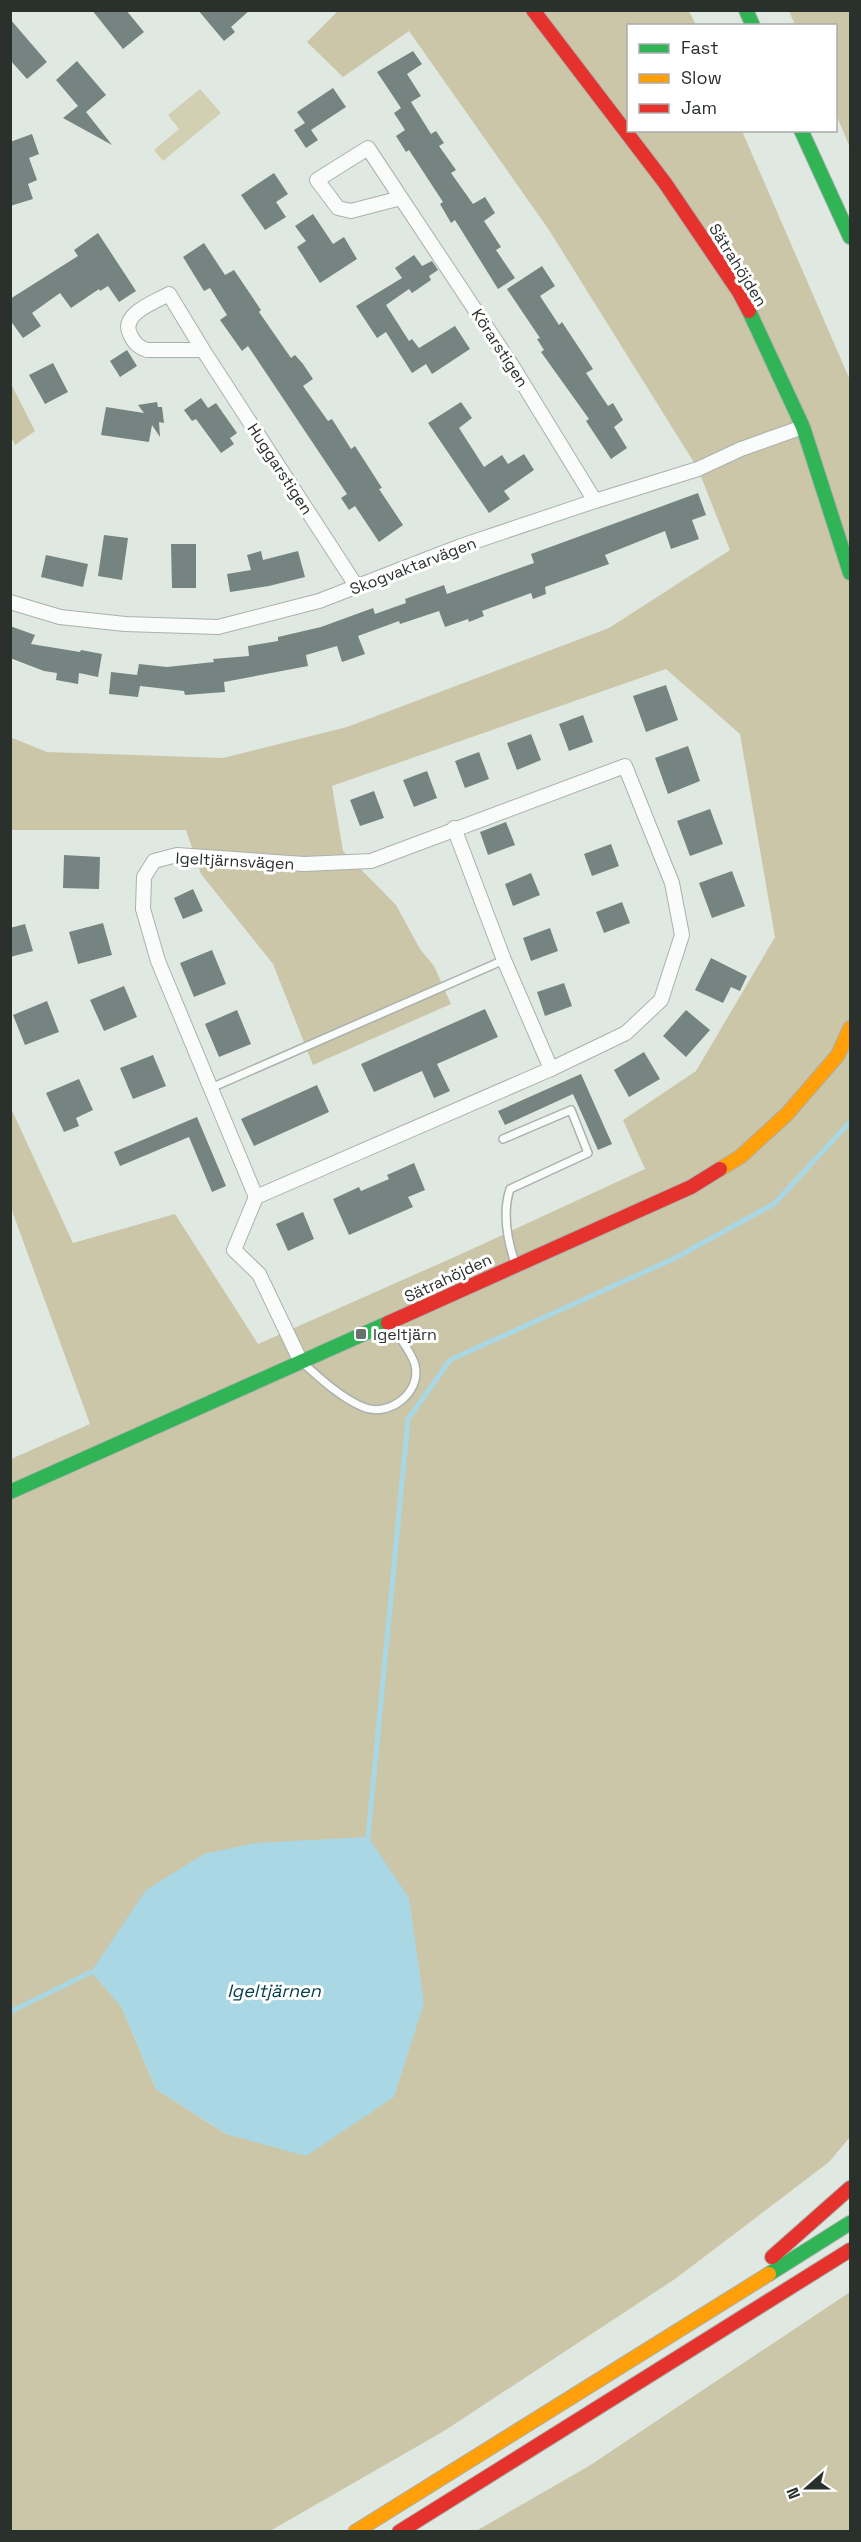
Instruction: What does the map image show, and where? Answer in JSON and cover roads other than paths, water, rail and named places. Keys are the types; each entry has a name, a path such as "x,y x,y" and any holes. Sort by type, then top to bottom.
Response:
{"main road":[{"name":"Sätrahöjden","path":"533,10 665,183 738,292 772,357 803,427 850,573"},
{"path":"746,10 752,24"},
{"path":"802,132 850,237"},
{"name":"Sätrahöjden","path":"10,1492 691,1187 740,1157 787,1114 838,1055 850,1028"},
{"path":"715,2306 850,2188"},
{"path":"355,2532 458,2470 850,2223"},
{"path":"399,2532 850,2250"}],"street":[{"name":"Körarstigen","path":"401,198 351,210 338,208 317,180 368,148 511,364 595,501"},
{"name":"Huggarstigen","path":"203,350 147,350 138,347 128,331 127,323 133,315 169,294 357,587"},
{"name":"Skogvaktarvägen","path":"10,602 60,617 125,624 218,627 319,601 461,546 698,469 803,427"},
{"name":"Igeltjärnsvägen","path":"625,766 672,883 682,935 662,1000 626,1033 551,1069 256,1197 158,961 143,909 144,877 154,861 177,855 304,864 371,861 454,828 625,766"},
{"path":"454,828 504,960 551,1069"},
{"path":"256,1197 234,1250 260,1274 301,1362"}],"lane":[{"path":"211,1088 504,960"},
{"path":"503,1139 571,1110 588,1153 510,1189 506,1201 508,1242 516,1265"},
{"path":"301,1362 329,1386 364,1408 376,1410 388,1408 405,1396 415,1378 412,1361 390,1323"}],"water":[{"name":"Igeltjärnen","path":"368,1837 409,1898 424,2003 394,2097 306,2156 226,2134 156,2089 122,2008 91,1972 146,1890 204,1854 255,1843"}],"waterway":[{"path":"368,1837 408,1419 450,1360 675,1258 774,1204 850,1122"},
{"path":"10,2012 91,1972"}],"place":[{"name":"Igeltjärn","path":"361,1334"}]}
